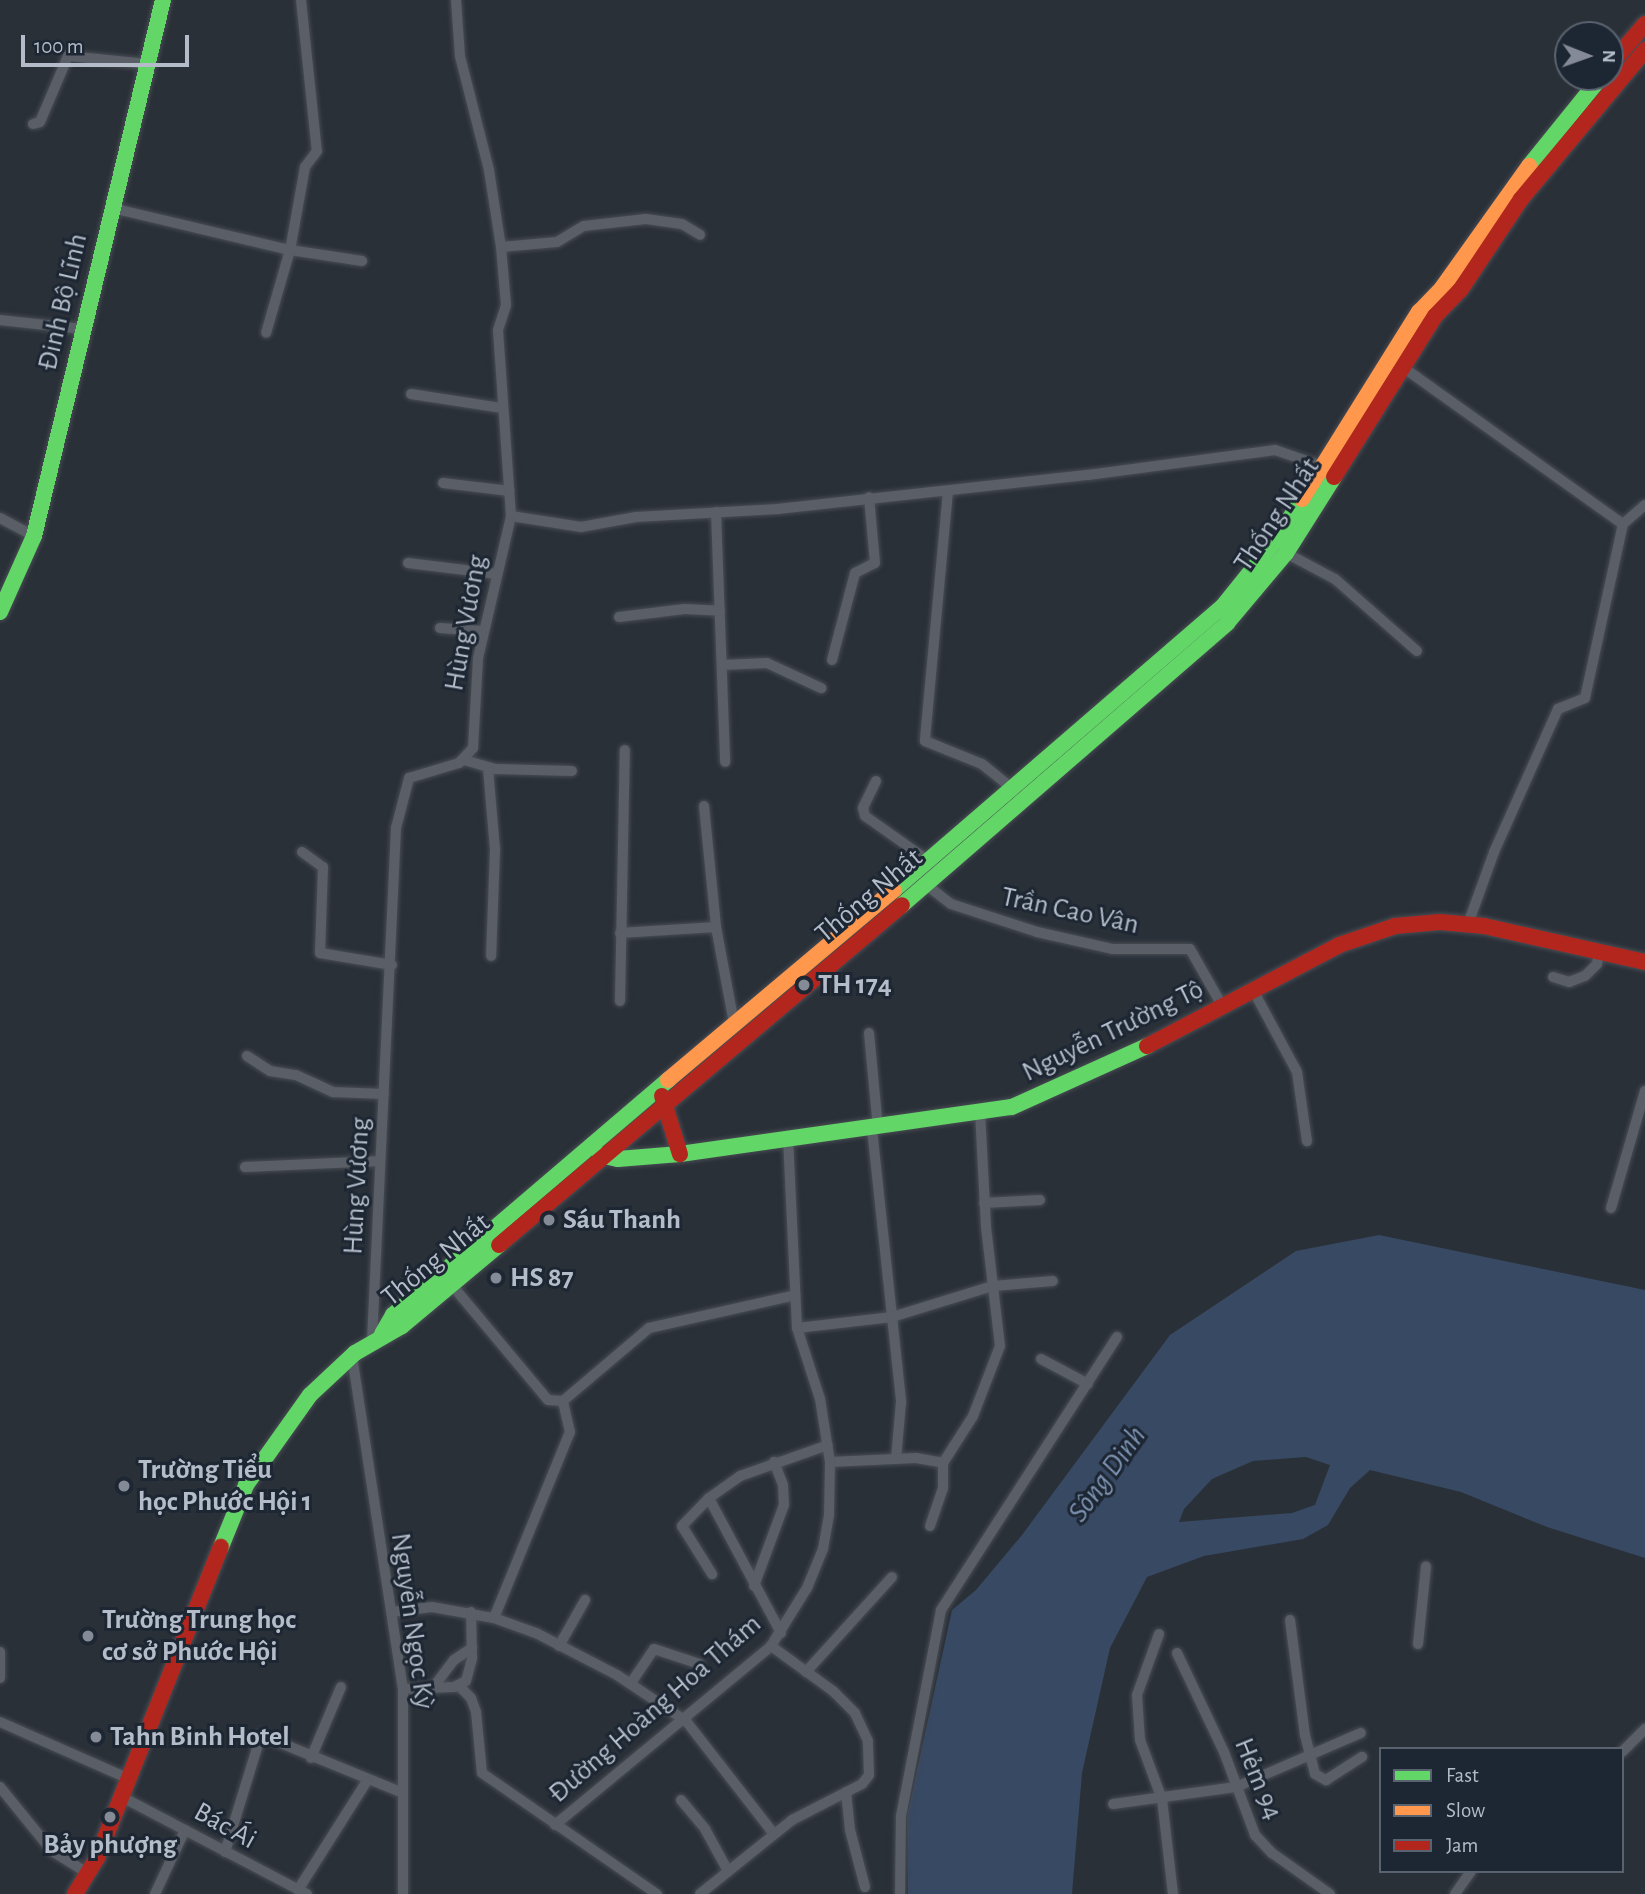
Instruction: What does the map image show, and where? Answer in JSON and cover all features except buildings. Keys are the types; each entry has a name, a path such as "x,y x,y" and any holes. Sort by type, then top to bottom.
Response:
{"main road":[{"name":"Đinh Bộ Lĩnh","path":"0,612 34,536 163,0"},
{"path":"1624,50 1643,30"},
{"name":"Thống Nhất","path":"377,1337 393,1315 926,859 1147,675 1223,606 1266,554 1322,466 1385,383 1404,368 1435,316 1461,289 1521,199 1645,50"},
{"name":"Thống Nhất","path":"377,1337 402,1326 1209,640 1286,553 1385,383 1419,312 1442,288 1496,206 1590,91"},
{"path":"885,894 896,907"},
{"name":"Nguyễn Trường Tộ","path":"602,1158 680,1154 980,1114 1057,1091 1370,932 1425,922 1468,924 1645,962"},
{"path":"658,1088 666,1104 680,1154"},
{"path":"591,1144 602,1158"},
{"path":"75,1894 89,1874 130,1779 253,1472 310,1395 377,1337"}],"street":[{"path":"266,332 290,250 305,167 317,151 301,0"},
{"name":"Hùng Vương","path":"377,1337 380,1161 392,965 391,863 406,781 416,773 464,760 474,743 475,675 511,516 501,408 498,330 506,305 501,247 489,170 460,57 456,0"},
{"path":"33,124 40,122 68,57 148,64"},
{"path":"112,208 290,250 362,261"},
{"path":"501,247 557,242 584,226 646,219 682,224 699,235"},
{"path":"0,320 83,329"},
{"path":"1404,368 1623,524"},
{"path":"411,394 501,408"},
{"path":"511,516 573,528 636,517 948,491 1214,461 1275,450 1322,466"},
{"path":"443,482 510,491"},
{"path":"948,491 925,741 982,764 1012,788"},
{"path":"832,660 855,573 875,563 869,497"},
{"path":"1468,924 1499,841 1558,709 1585,698 1623,524 1645,505"},
{"path":"716,512 725,762"},
{"path":"0,518 34,536"},
{"path":"1286,553 1335,579 1417,651"},
{"path":"408,563 497,574"},
{"path":"619,617 685,609 720,611"},
{"path":"440,628 483,631"},
{"path":"722,664 767,663 821,688"},
{"path":"620,1001 625,750"},
{"path":"464,760 488,768 572,771"},
{"path":"488,768 495,849 491,956"},
{"path":"876,781 863,808 865,816 926,859"},
{"path":"704,806 716,927 734,1023"},
{"path":"302,852 323,867 320,953 392,965"},
{"name":"Trần Cao Vân","path":"924,883 951,904 1037,932 1113,948 1191,949 1223,1007"},
{"path":"620,933 716,927"},
{"path":"1553,977 1569,982 1585,976 1597,964 1600,951"},
{"path":"1253,990 1297,1072 1307,1140"},
{"path":"869,1033 901,1410 896,1459"},
{"path":"247,1056 270,1071 296,1075 333,1092 384,1094"},
{"path":"1611,1208 1645,1091"},
{"path":"930,1526 943,1488 943,1463 973,1416 985,1376 999,1351 984,1203 980,1114"},
{"name":"Đường Hoàng Hoa Thám","path":"657,1894 555,1825 685,1721 771,1646 781,1633 823,1549 830,1515 830,1462 820,1399 797,1328 788,1140"},
{"path":"245,1167 380,1161"},
{"path":"984,1203 1040,1200"},
{"path":"797,1328 892,1317 993,1286 1053,1281"},
{"path":"451,1284 548,1400 563,1401 649,1328 795,1295"},
{"path":"900,1894 901,1816 941,1610 1117,1337"},
{"name":"Nguyễn Ngọc Kỳ","path":"352,1356 403,1689 403,1894"},
{"path":"1041,1359 1088,1384"},
{"path":"494,1618 570,1432 563,1401"},
{"path":"712,1574 682,1526 709,1498 730,1482 774,1462 828,1445"},
{"path":"830,1462 896,1459 943,1463"},
{"path":"754,1586 784,1505 783,1485 774,1462"},
{"path":"709,1498 781,1633"},
{"path":"1418,1644 1426,1566"},
{"path":"806,1672 892,1577"},
{"path":"559,1646 585,1600"},
{"path":"392,1612 432,1607 494,1618 559,1646 631,1683 685,1721 774,1834"},
{"path":"403,1689 459,1686 470,1675 471,1612"},
{"path":"1290,1620 1308,1754 1315,1773 1323,1781 1362,1757"},
{"path":"1160,1634 1137,1695 1140,1740 1162,1800 1173,1894"},
{"path":"705,1893 728,1871 807,1810 846,1793 869,1775 865,1731 839,1695 771,1646"},
{"path":"432,1689 454,1661 472,1648"},
{"path":"631,1683 654,1649 700,1664"},
{"path":"0,1652 0,1678"},
{"name":"Hẻm 94","path":"1177,1653 1261,1843 1330,1894"},
{"path":"459,1686 471,1698 476,1712 482,1773 555,1825"},
{"path":"311,1758 341,1687"},
{"path":"0,1721 130,1779"},
{"path":"1624,1750 1645,1729"},
{"path":"1113,1804 1162,1800 1236,1787 1361,1733"},
{"path":"225,1852 261,1735 367,1781 404,1793"},
{"path":"302,1892 367,1781"},
{"path":"0,1787 52,1852 89,1874"},
{"path":"846,1793 849,1830 865,1887"},
{"name":"Bác Ái","path":"122,1797 302,1892"},
{"path":"681,1800 705,1829 728,1871"},
{"path":"155,1894 186,1830"},
{"path":"1455,1894 1470,1873"}],"water":[{"name":"Sông Dinh","path":"1379,1235 1645,1290 1645,1558 1547,1527 1461,1492 1370,1470 1350,1488 1328,1525 1303,1539 1204,1556 1147,1577 1110,1648 1082,1773 1072,1894 908,1894 907,1816 952,1610 976,1590 1022,1535 1170,1335 1296,1251","holes":["1306,1457 1330,1465 1315,1505 1292,1513 1179,1522 1184,1509 1212,1479 1253,1461"]}],"traffic: fast":[{"path":"0,612 34,536 163,0"},
{"path":"1529,166 1590,91"},
{"path":"902,905 1227,623 1286,553 1334,477"},
{"path":"894,890 1223,606 1276,540 1302,499"},
{"path":"600,1155 618,1159 680,1154 1012,1107 1147,1046"},
{"path":"382,1334 393,1315 668,1080"},
{"path":"221,1547 246,1485 310,1395 355,1353 402,1326 499,1245"}],"traffic: slow":[{"path":"1302,499 1419,312 1442,288 1529,166"},
{"path":"668,1080 894,890"}],"traffic: jam":[{"path":"1624,49 1645,24"},
{"path":"1334,477 1435,316 1461,289 1521,199 1645,50"},
{"path":"499,1245 902,905"},
{"path":"1147,1046 1339,945 1395,926 1440,922 1484,926 1645,962"},
{"path":"662,1096 680,1154"},
{"path":"75,1894 97,1858 221,1547"}],"place":[{"name":"TH 174","path":"804,985"},
{"name":"Sáu Thanh","path":"549,1220"},
{"name":"HS 87","path":"496,1278"},
{"name":"Trường Tiểu học Phước Hội 1","path":"124,1486"},
{"name":"Trường Trung học cơ sở Phước Hội","path":"88,1636"},
{"name":"Tahn Binh Hotel","path":"96,1737"},
{"name":"Bảy phượng","path":"110,1817"}]}
